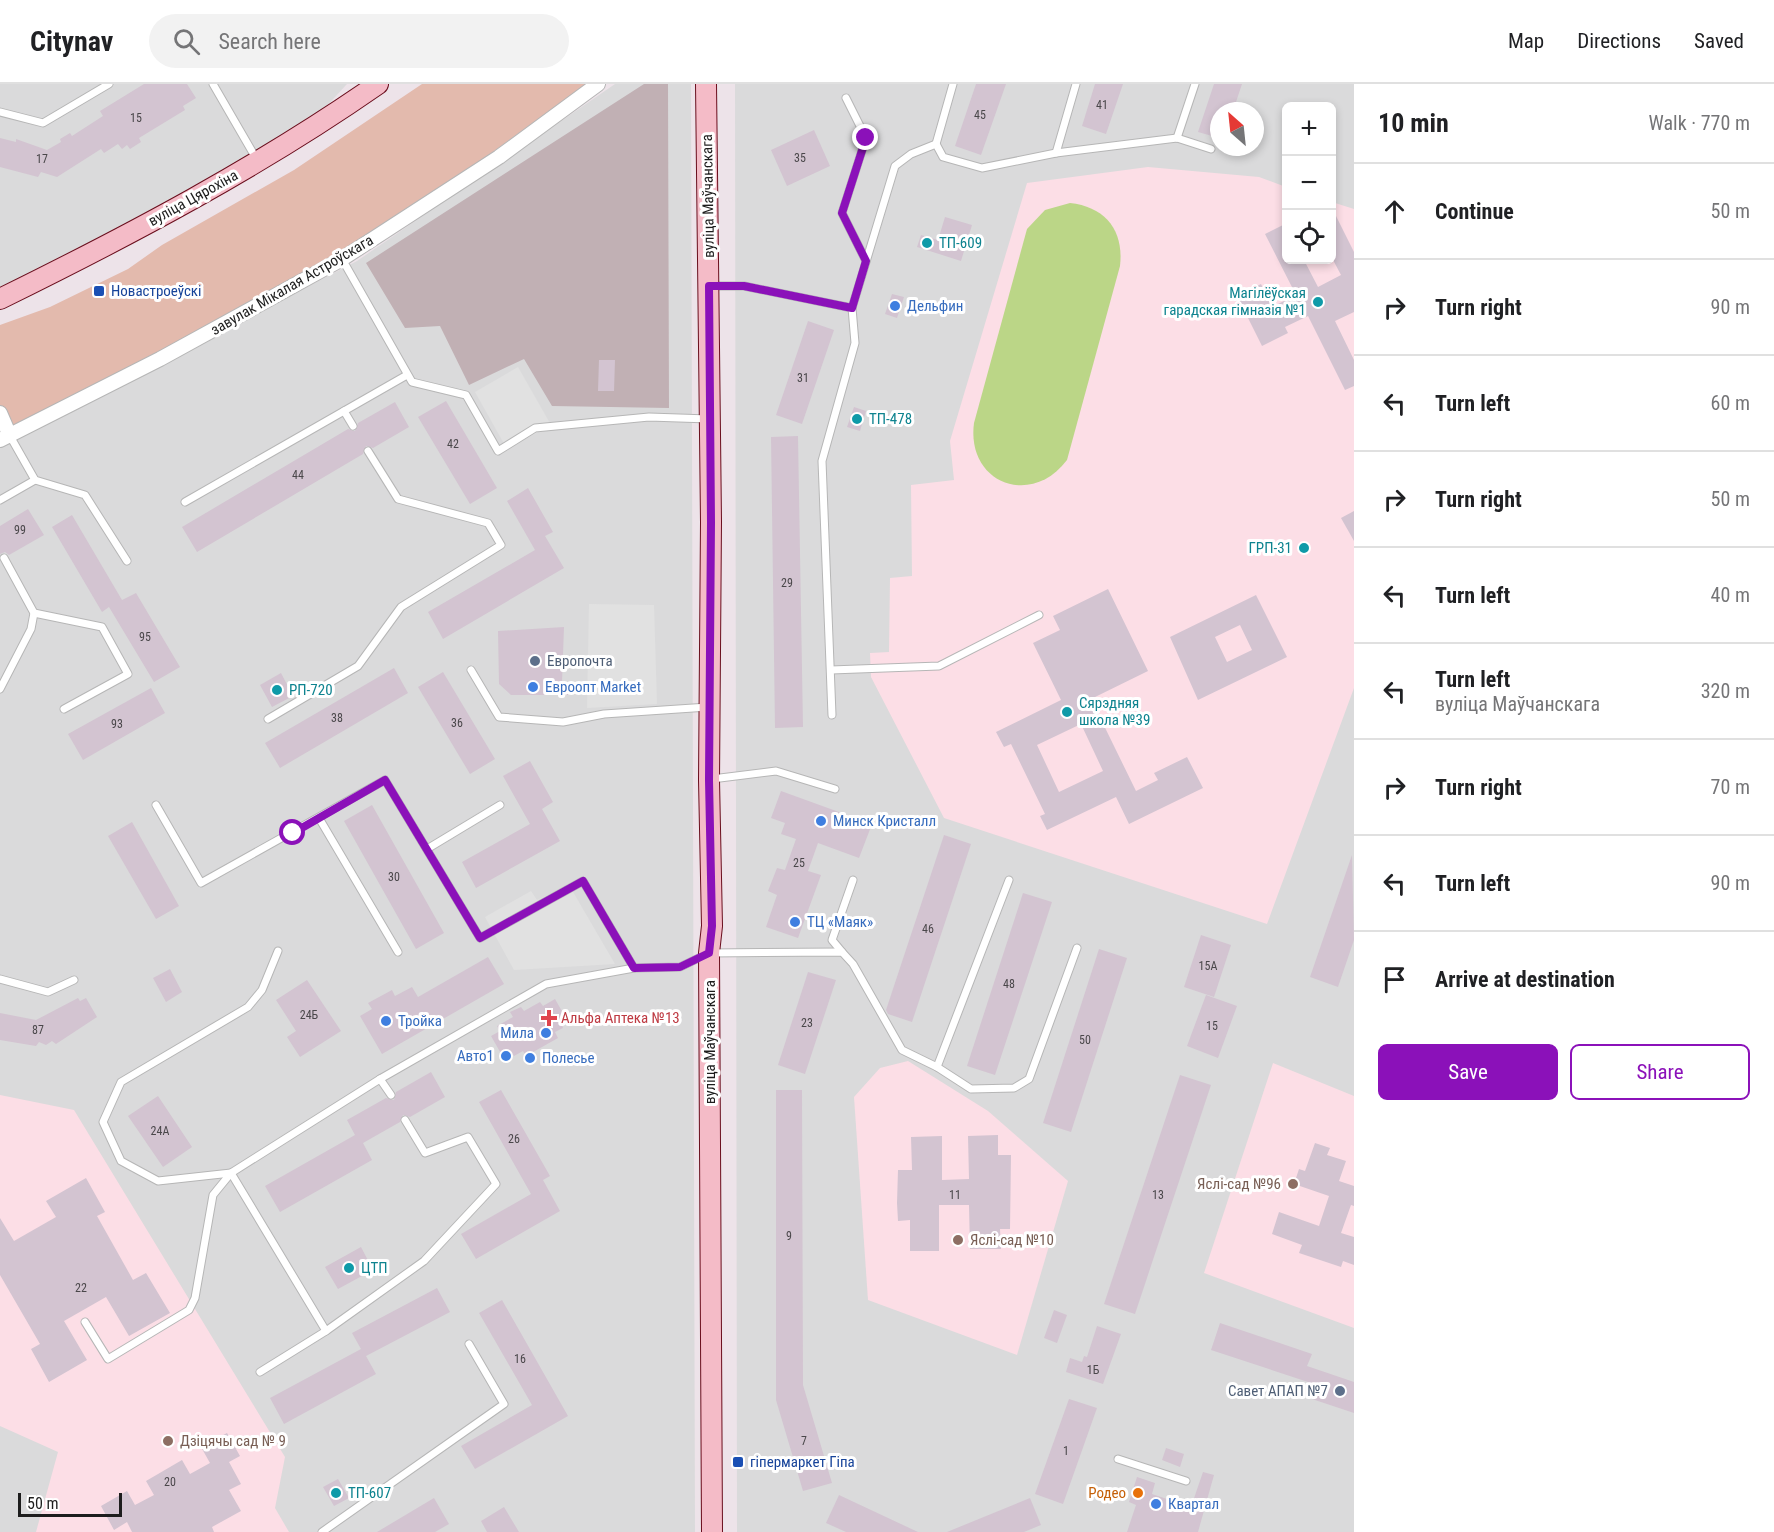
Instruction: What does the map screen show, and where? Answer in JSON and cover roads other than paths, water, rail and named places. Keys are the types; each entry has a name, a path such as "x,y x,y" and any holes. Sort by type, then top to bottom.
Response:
{"main road":[{"name":"вуліца Цярохіна","path":"0,299 92,253 258,162 378,84"},
{"name":"вуліца Маўчанскага","path":"706,84 711,707 709,780 712,926 709,953 712,1532"}],"street":[{"name":"завулак Мікалая Астроўскага","path":"5,438 160,359 342,259 499,157 598,84"},
{"path":"0,413 5,438"}],"lane":[{"path":"0,112 43,123 109,84"},
{"path":"213,84 258,162"},
{"path":"952,84 936,144 943,157 982,168 1056,153 1177,138 1210,150"},
{"path":"1056,153 1076,84"},
{"path":"1177,138 1195,84"},
{"path":"846,98 866,138 842,213 866,261"},
{"path":"832,715 822,461 855,343 852,308 895,166 911,154 936,144"},
{"path":"342,259 412,382 466,395 498,451 535,428 650,417 709,419"},
{"path":"709,286 744,286 852,308"},
{"path":"185,502 407,375"},
{"path":"344,411 353,426"},
{"path":"5,438 35,480 85,495 127,561"},
{"path":"268,719 358,666 400,607 501,545 488,524 398,499 368,451"},
{"path":"0,500 35,480"},
{"path":"0,689 31,629 34,613 4,558"},
{"path":"34,613 102,627 128,674 64,710"},
{"path":"831,670 939,666 1039,615"},
{"path":"471,670 499,717 563,722 604,714 711,707"},
{"path":"709,780 776,771 835,789"},
{"path":"156,805 201,883 385,780 480,938 583,881 634,968"},
{"path":"427,849 500,805"},
{"path":"319,818 398,952"},
{"path":"853,880 832,940 853,964 902,1050 937,1067 971,1089 1014,1088 1029,1079 1077,948"},
{"path":"937,1067 1009,880"},
{"path":"231,1173 158,1181 121,1161 103,1122 121,1083 248,1006 262,990 278,951"},
{"path":"85,1322 108,1359 189,1310 195,1298 213,1195 231,1173 380,1079 546,984 634,968 680,967 709,953 842,952"},
{"path":"0,979 48,992 74,980"},
{"path":"380,1079 391,1095"},
{"path":"260,1372 326,1331 424,1261 496,1184 468,1137 425,1153 405,1120"},
{"path":"231,1173 326,1331"},
{"path":"322,1532 504,1404 469,1344"},
{"path":"1118,1459 1186,1481"}],"place":[{"name":"ТП-609","path":"927,243"},
{"name":"Новастроеўскі","path":"99,291"},
{"name":"Магілёўская гарадская гімназія №1","path":"1318,302"},
{"name":"Дельфин","path":"895,306"},
{"name":"ТП-478","path":"857,419"},
{"name":"ГРП-31","path":"1304,548"},
{"name":"Европочта","path":"535,661"},
{"name":"Евроопт Market","path":"533,687"},
{"name":"РП-720","path":"277,690"},
{"name":"Сярэдняя школа №39","path":"1067,712"},
{"name":"Минск Кристалл","path":"821,821"},
{"name":"ТЦ «Маяк»","path":"795,922"},
{"name":"Альфа Аптека №13","path":"549,1018"},
{"name":"Тройка","path":"386,1021"},
{"name":"Мила","path":"546,1033"},
{"name":"Авто1","path":"506,1056"},
{"name":"Полесье","path":"530,1058"},
{"name":"Яслі-сад №96","path":"1293,1184"},
{"name":"Яслі-сад №10","path":"958,1240"},
{"name":"ЦТП","path":"349,1268"},
{"name":"Савет АПАП №7","path":"1340,1391"},
{"name":"Дзіцячы сад № 9","path":"168,1441"},
{"name":"гіпермаркет Гіпа","path":"738,1462"},
{"name":"ТП-607","path":"336,1493"},
{"name":"Родео","path":"1138,1493"},
{"name":"Квартал","path":"1156,1504"}]}
